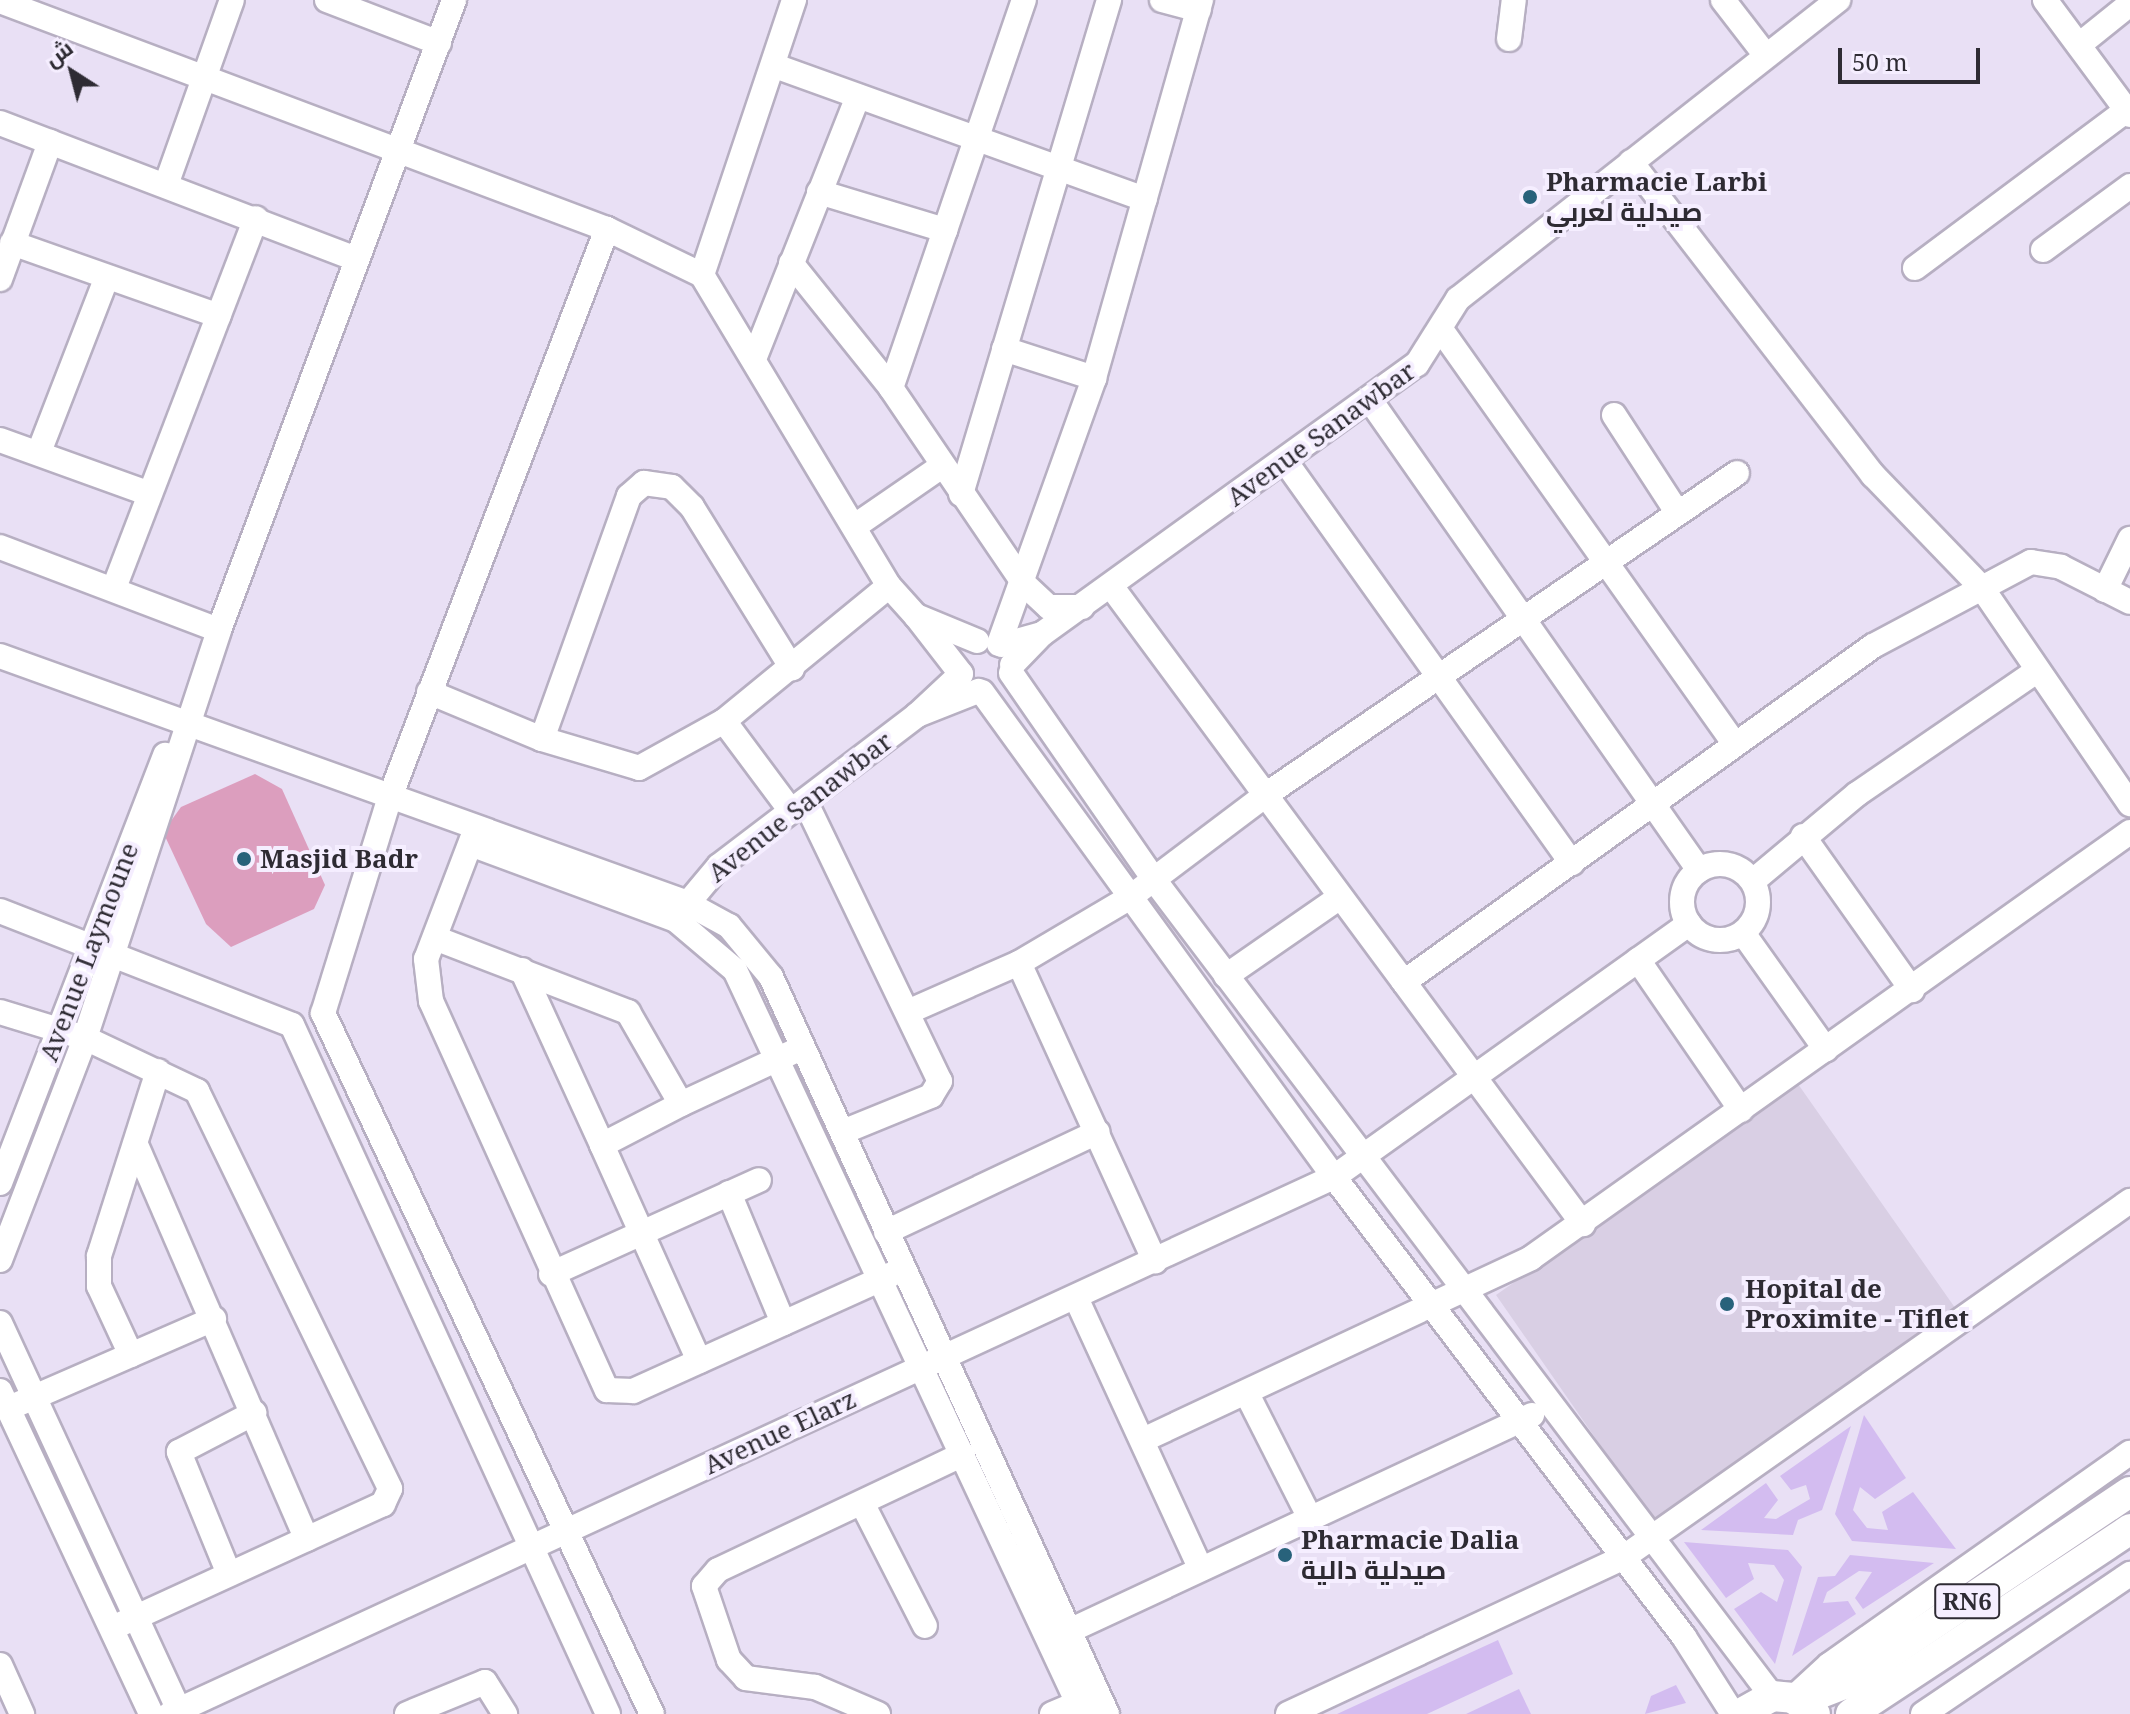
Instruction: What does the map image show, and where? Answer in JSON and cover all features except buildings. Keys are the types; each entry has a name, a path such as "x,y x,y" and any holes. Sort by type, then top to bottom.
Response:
{"main road":[{"name":"RN6","path":"1850,1697 2130,1492"},
{"name":"RN6","path":"1740,1714 1795,1702 1850,1697 2130,1529"}],"street":[{"path":"166,185 232,0"},
{"path":"328,0 439,43"},
{"name":"Avenue Laymoune","path":"0,1183 57,1032 103,950 454,0"},
{"path":"702,275 775,66 794,0"},
{"path":"891,388 1024,0"},
{"path":"961,494 1109,0"},
{"path":"917,715 980,691 1003,686 1000,654 1094,378 1200,5 1162,0"},
{"path":"1509,39 1514,0"},
{"path":"1723,0 1764,53"},
{"name":"Avenue Sanawbar","path":"1000,654 1042,634 1082,607 1417,364 1442,331 1458,299 1764,53 1838,0"},
{"path":"1915,268 2127,105 2045,0"},
{"path":"0,1 607,229 702,275 756,354 889,586 961,674 980,691 1334,1177 1519,1424 1624,1557 1733,1714"},
{"path":"2079,45 2130,4"},
{"path":"775,66 978,136 1145,199"},
{"path":"756,354 858,96"},
{"path":"0,123 357,259"},
{"path":"0,279 50,142"},
{"path":"1631,162 1873,475 1982,588 2035,672 2130,804"},
{"path":"2043,250 2130,186"},
{"path":"819,192 945,230"},
{"path":"114,588 256,218"},
{"path":"607,229 389,800 323,1013 652,1714"},
{"path":"12,243 106,279 219,316"},
{"path":"791,263 891,388 1024,584 1049,607 1082,607"},
{"path":"39,452 106,279"},
{"path":"1442,331 1734,743"},
{"path":"1004,349 1094,378"},
{"path":"1370,400 1519,618 1699,870"},
{"path":"1614,415 1677,512"},
{"path":"0,440 150,494"},
{"path":"1285,461 1572,863"},
{"path":"855,526 942,466"},
{"path":"910,1011 1019,963 1129,898 1267,794 1519,618 1737,473"},
{"path":"542,739 629,496 644,483 672,487 692,507 792,668"},
{"path":"2105,590 2130,539"},
{"path":"0,547 219,630"},
{"path":"1404,982 1873,646 1982,588 2046,561 2130,602"},
{"path":"429,692 542,739 639,768 724,721 889,586"},
{"path":"1111,586 1583,1224"},
{"path":"916,616 1000,654 1155,881 1466,1292 1648,1540 1795,1702"},
{"path":"917,715 961,674 964,652 1000,654"},
{"path":"0,656 389,800 473,836 729,926 753,949 843,1132 902,1270 944,1358 1024,1562 1091,1706"},
{"path":"1753,881 1803,836 2035,672"},
{"name":"Avenue Sanawbar","path":"680,911 719,866 917,715"},
{"path":"724,721 798,806 910,1011 939,1087 843,1132"},
{"path":"1143,1440 1466,1292 1583,1224 2130,832"},
{"path":"473,836 426,959 431,1001 551,1274 607,1390 633,1391 902,1270"},
{"path":"1803,836 1912,990"},
{"path":"1734,866 1753,881 1758,906 1743,933 1710,939 1689,924 1684,889 1699,870 1734,866"},
{"path":"1226,976 1340,897"},
{"path":"0,911 292,1025 323,1013"},
{"path":"680,911 735,970 780,1058 919,1368 1024,1562 1069,1631 1091,1706"},
{"name":"Avenue Elarz","path":"177,1713 919,1368 1077,1300 1334,1177 1689,924"},
{"path":"1743,933 1826,1050"},
{"path":"435,938 628,1012 681,1104"},
{"path":"0,1260 85,1038 103,950"},
{"path":"1638,960 1741,1110"},
{"path":"1019,963 1155,1262"},
{"path":"522,970 644,1232 699,1361"},
{"path":"0,1012 57,1032 85,1038 189,1083 208,1106 390,1489 383,1504 122,1622"},
{"path":"292,1025 608,1714"},
{"path":"602,1145 803,1047"},
{"path":"131,1355 97,1275 158,1071"},
{"path":"886,1232 1098,1132"},
{"path":"137,1147 307,1539"},
{"path":"551,1274 759,1180"},
{"path":"729,1193 783,1323"},
{"path":"1288,1714 1624,1557 2130,1201"},
{"path":"1077,1300 1201,1569"},
{"path":"177,1713 122,1622 3,1405 30,1398 214,1319"},
{"path":"0,1323 122,1622 151,1714"},
{"path":"1247,1394 1310,1518"},
{"path":"1069,1631 1519,1424 1548,1405"},
{"path":"229,1574 179,1452 254,1413"},
{"path":"1850,1697 2130,1453"},
{"path":"878,1714 815,1687 746,1678 729,1660 704,1586 718,1570 963,1454"},
{"path":"862,1503 925,1626"},
{"path":"1938,1711 2130,1574"},
{"path":"0,1665 22,1714"},
{"path":"407,1714 485,1682 505,1714"},
{"path":"1052,1714 1091,1706"}],"shaded area":[{"name":"Hopital de Proximite - Tiflet","path":"1798,1084 1958,1312 1655,1524 1496,1295"},
{"path":"1864,1415 1906,1478 1875,1499 1860,1487 1853,1510 1867,1528 1888,1530 1882,1512 1913,1492 1956,1549 1852,1541 1835,1514"},
{"path":"1851,1426 1822,1510 1798,1520 1793,1535 1701,1530 1766,1483 1778,1500 1764,1518 1776,1519 1810,1499 1806,1485 1791,1490 1780,1476"},
{"path":"1684,1542 1788,1550 1802,1567 1775,1664 1734,1609 1761,1592 1777,1602 1784,1580 1774,1565 1748,1563 1754,1579 1726,1598"},
{"path":"1850,1555 1934,1563 1863,1609 1855,1598 1872,1572 1859,1571 1827,1592 1823,1603 1848,1601 1856,1614 1792,1656 1818,1577 1835,1576"},
{"path":"1498,1640 1513,1674 1427,1714 1337,1714"},
{"path":"1676,1685 1686,1703 1645,1714 1651,1696"},
{"path":"1519,1689 1531,1714 1466,1714"}],"place":[{"name":"Pharmacie Larbi صيدلية لعربي","path":"1530,197"},
{"name":"Masjid Badr","path":"244,859"},
{"name":"Hopital de Proximite - Tiflet","path":"1727,1304"},
{"name":"Pharmacie Dalia صيدلية دالية","path":"1285,1555"}]}
